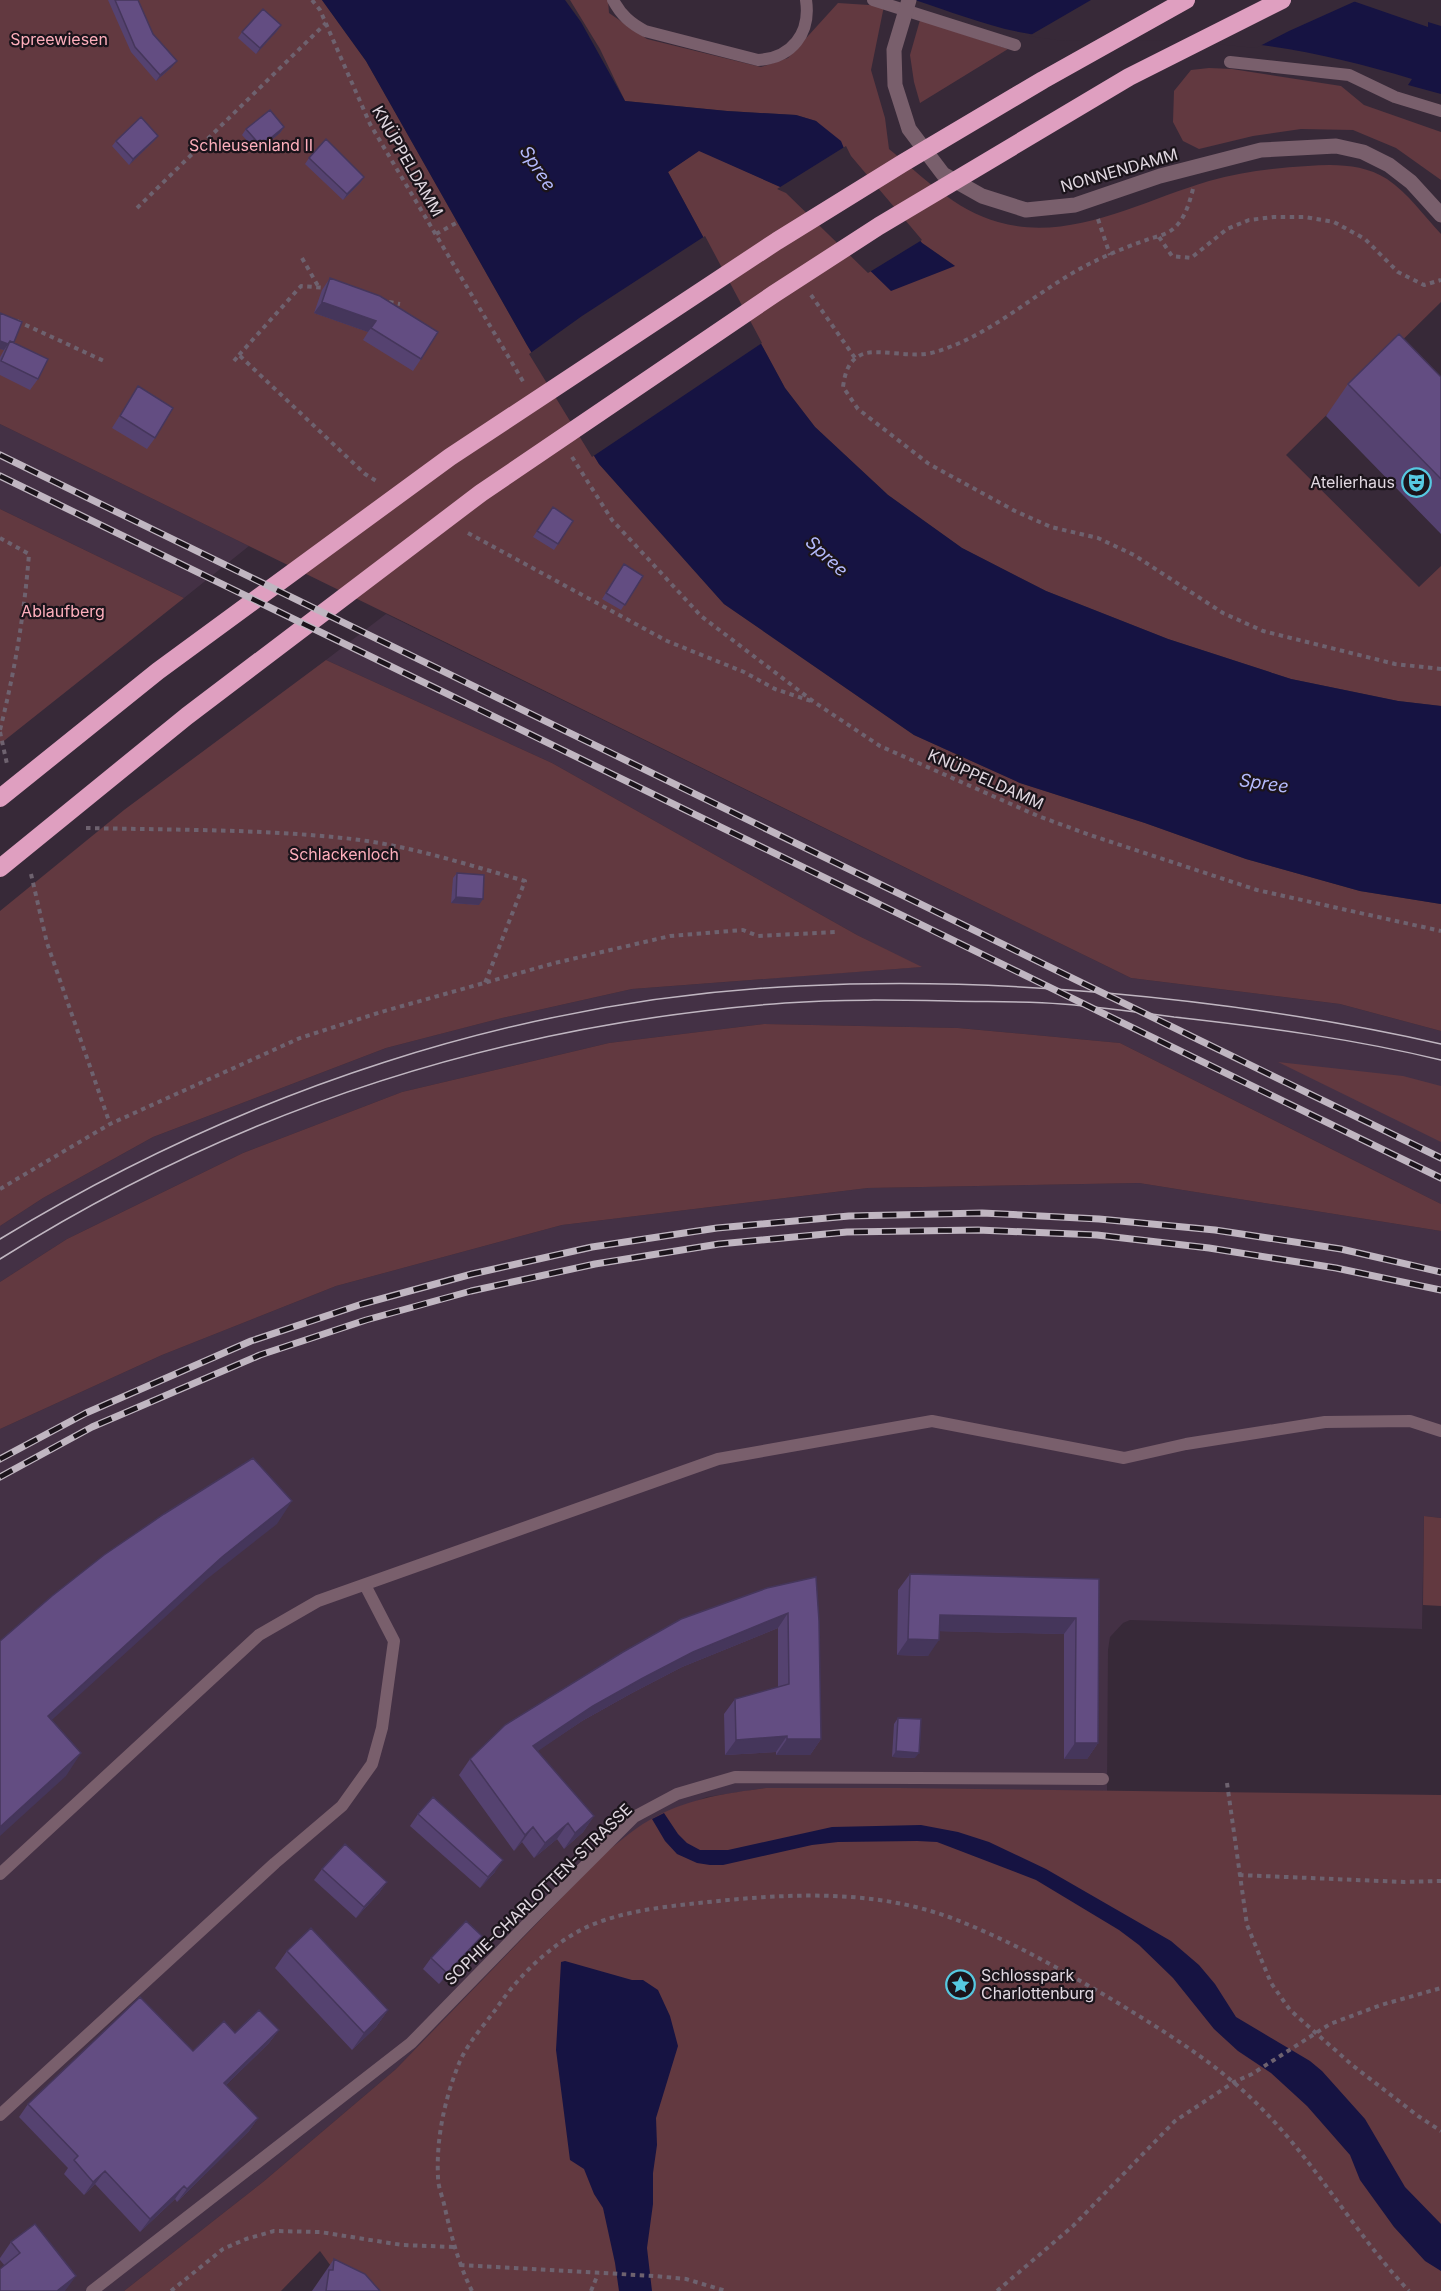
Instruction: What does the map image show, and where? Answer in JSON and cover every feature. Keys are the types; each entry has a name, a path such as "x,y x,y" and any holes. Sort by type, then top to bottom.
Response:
{"highway":[{"path":"0,798 158,671 450,457 777,241 953,133 1186,0"},
{"path":"0,868 187,716 482,493 774,294 879,226 1129,77 1282,0"}],"street":[{"name":"NONNENDAMM","path":"909,0 894,50 895,85 909,129 943,174 982,196 1026,210 1075,205 1160,176 1261,150 1336,146 1363,152 1389,165 1411,182 1441,215"}],"lane":[{"path":"613,0 619,12 630,24 645,31 758,60 776,57 793,47 806,27 808,15 806,0"},
{"path":"873,0 1015,45"},
{"path":"1230,62 1349,75 1395,97 1441,111"},
{"path":"0,1874 259,1635 318,1601 718,1460 932,1421 1124,1458 1186,1444 1325,1422 1410,1421 1441,1431"},
{"path":"0,2115 275,1863 342,1806 372,1764 382,1728 394,1641 365,1585"},
{"name":"SOPHIE-CHARLOTTEN-STRASSE","path":"92,2291 411,2043 634,1818 677,1794 735,1777 1103,1779"}],"path":[{"name":"KNÜPPELDAMM","path":"312,0 326,23 370,124 492,330"},
{"path":"137,208 326,23"},
{"path":"1191,168 1193,189 1187,211 1173,229 1159,237 1089,264 985,331 959,343 934,353 917,355 865,353 855,358 845,371 843,387 858,409 929,464 1042,523 1098,538 1134,555 1224,613 1263,631 1395,664 1441,669"},
{"path":"1091,199 1110,255"},
{"path":"1159,237 1172,256 1191,258 1227,229 1249,220 1305,217 1334,222 1365,239 1398,272 1424,285 1441,280"},
{"path":"436,234 456,223"},
{"path":"302,258 318,286"},
{"path":"234,361 301,286 330,289"},
{"path":"388,302 400,304"},
{"path":"10,318 104,361"},
{"path":"239,355 365,474 386,486"},
{"name":"KNÜPPELDAMM","path":"602,503 612,520 701,616 814,702 880,746 1038,816 1090,835 1257,890 1441,931"},
{"path":"468,532 667,641 744,672 776,689 814,702"},
{"path":"0,538 29,554 24,619 15,673 0,731 9,774"},
{"path":"79,828 238,831 344,838 426,853 525,881 485,984"},
{"path":"30,872 47,943 110,1124"},
{"path":"0,1189 110,1124 300,1038 381,1012 555,963 670,936 743,930 758,936 836,932"},
{"path":"1227,1783 1247,1925 1271,1983 1290,2010 1316,2033 1370,2079 1441,2131"},
{"path":"1239,1875 1404,1882 1441,1881"},
{"path":"472,2291 459,2265 438,2178 441,2118 462,2058 505,1996 544,1955 590,1926 635,1912 676,1906 766,1897 821,1895 860,1898 910,1906 948,1917 1021,1949 1093,1988 1203,2056 1266,2112 1409,2291"},
{"path":"997,2291 1073,2226 1174,2121 1330,2024 1381,2005 1441,1988"},
{"path":"171,2291 223,2249 274,2231 320,2232 402,2245 454,2247"},
{"path":"459,2265 686,2279 726,2291"},
{"path":"591,2291 598,2274"}],"shaded area":[{"path":"0,424 249,546 184,598 0,509"},
{"path":"386,614 1131,978 1340,1004 1441,1031 1441,1204 1120,1043 958,1028 764,1024 609,1043 402,1092 243,1153 67,1239 0,1282 0,1226 43,1198 153,1137 386,1048 502,1018 632,989 920,967 857,935 552,763 326,660"},
{"path":"1139,1183 1441,1231 1441,1518 1424,1516 1422,1629 1130,1620 1123,1623 1110,1637 1108,1650 1107,1791 766,1788 707,1797 658,1816 603,1855 396,2069 263,2182 124,2291 0,2291 0,1429 162,1355 336,1286 562,1225 868,1188"}],"green space":[{"path":"0,0 322,0 366,61 527,345 599,464 724,604 914,735 1020,783 1145,823 1246,859 1360,891 1441,904 1441,1031 1340,1004 1131,978 0,424"},
{"path":"570,0 608,0 609,13 647,39 761,67 788,58 838,3 884,6 871,70 885,118 889,149 954,201 982,217 998,222 1025,227 1078,224 1209,181 1283,168 1349,166 1378,174 1395,185 1441,234 1441,302 1286,455 1419,587 1441,566 1441,706 1398,701 1291,679 1168,639 1046,591 962,548 888,495 815,427 785,388 668,172 699,150 955,266 922,243 816,121 796,115 625,101 600,49"},
{"path":"920,20 1008,49 920,103 910,55"},
{"path":"1232,69 1341,86 1364,105 1441,132 1441,180 1396,148 1353,130 1301,129 1253,136 1199,149 1183,141 1173,122 1174,91 1191,70"},
{"name":"Ablaufberg","path":"0,509 184,598 0,744"},
{"name":"Schlackenloch","path":"326,660 552,763 857,935 922,967 632,989 502,1018 386,1048 153,1137 43,1198 0,1226 0,911 124,810"},
{"path":"764,1024 958,1028 1120,1043 1441,1204 1441,1231 1139,1183 868,1188 562,1225 336,1286 162,1355 0,1429 0,1282 67,1239 243,1153 402,1092 609,1043"},
{"path":"1278,1062 1403,1076 1441,1086 1441,1142"},
{"path":"1424,1516 1441,1518 1441,1606 1423,1605"},
{"name":"Schlosspark Charlottenburg","path":"766,1788 1441,1795 1441,2291 349,2291 320,2251 281,2291 124,2291 263,2182 396,2069 603,1855 622,1839 650,1820 683,1805 724,1794"}],"water":[{"name":"Spree","path":"322,0 565,0 581,22 625,101 796,115 816,121 841,141 848,158 922,243 955,266 891,291 787,190 699,151 668,172 785,388 815,427 888,495 962,548 1046,591 1168,639 1291,679 1398,701 1441,706 1441,904 1360,891 1246,859 1145,823 1020,783 914,735 724,604 599,464 527,345 366,61"},
{"path":"915,0 1350,0 1428,27 1428,22 1441,26 1441,94 1408,85 1412,79 1356,63 1299,51 1242,42 1166,37 1038,35 992,25"},
{"path":"664,1813 678,1834 687,1843 700,1850 728,1850 832,1827 921,1825 958,1832 989,1842 1046,1869 1171,1941 1199,1965 1215,1984 1236,2017 1310,2061 1322,2071 1365,2119 1405,2187 1441,2224 1441,2271 1425,2261 1394,2227 1360,2180 1350,2155 1307,2106 1271,2073 1238,2051 1214,2029 1173,1978 1139,1945 1119,1930 1036,1880 937,1842 838,1842 812,1845 723,1865 697,1863 677,1854 665,1841 652,1819"},
{"path":"565,1961 632,1980 643,1980 658,1990 670,2016 678,2046 656,2118 657,2145 653,2173 653,2204 647,2248 652,2291 619,2291 603,2208 594,2194 584,2169 570,2160 556,2050 561,1962"}],"pier":[{"path":"1091,0 1358,0 1256,48 1186,41 1056,40 1029,36"},
{"path":"846,146 851,156 922,240 868,273 786,193 777,189"},
{"path":"705,236 762,343 592,457 529,354 582,316"}],"building":[{"path":"115,0 138,0 153,34 177,61 160,75 135,47"},
{"path":"263,9 281,25 260,48 242,32"},
{"path":"270,110 284,127 261,146 246,129"},
{"path":"141,117 158,136 133,159 116,141"},
{"path":"326,139 364,177 347,194 309,158"},
{"path":"330,278 380,296 438,332 421,359 371,328 376,321 322,302"},
{"path":"0,313 22,322 14,342 10,341 8,344 0,341"},
{"path":"1399,334 1441,377 1441,479 1348,384"},
{"path":"10,341 48,359 38,379 1,361"},
{"path":"138,386 173,408 155,438 120,416"},
{"path":"553,507 573,521 558,544 537,531"},
{"path":"624,564 643,576 625,605 606,593"},
{"path":"457,873 484,875 483,899 456,897"},
{"path":"253,1458 292,1501 222,1557 48,1716 81,1753 0,1827 0,1641 104,1555"},
{"path":"910,1574 1099,1579 1098,1743 1075,1743 1076,1618 940,1615 939,1640 908,1639"},
{"path":"816,1577 821,1739 787,1739 787,1736 736,1740 735,1699 789,1684 788,1613 693,1652 643,1678 593,1706 533,1746 594,1816 575,1833 568,1823 545,1843 533,1827 525,1835 470,1759 505,1725 681,1619 767,1588"},
{"path":"898,1718 921,1719 919,1753 896,1751"},
{"path":"433,1797 503,1860 488,1877 418,1814"},
{"path":"345,1844 387,1882 364,1907 322,1869"},
{"path":"466,1921 482,1936 447,1973 431,1958"},
{"path":"311,1928 388,2010 364,2033 287,1951"},
{"path":"140,1997 193,2051 224,2021 235,2033 259,2010 279,2030 224,2083 258,2118 187,2189 184,2186 150,2219 105,2171 93,2182 74,2160 78,2156 28,2104"},
{"path":"35,2224 76,2276 57,2291 0,2291 0,2269 20,2253 11,2242"},
{"path":"334,2259 365,2274 380,2291 326,2291 329,2270 333,2270"}],"tram line":[{"path":"0,1239 92,1186 187,1139 284,1098 384,1062 486,1033 590,1010 694,995 800,986 877,984 954,984 1069,990 1149,997 1275,1013 1441,1044"},
{"path":"0,1259 91,1206 184,1158 279,1117 376,1082 476,1053 577,1031 680,1014 826,1001 1048,1003 1275,1029 1441,1060"}],"railway":[{"path":"0,455 1441,1158"},
{"path":"0,476 1441,1178"},
{"path":"0,1459 86,1413 251,1341 362,1304 472,1274 592,1247 717,1228 849,1216 982,1213 1099,1219 1215,1230 1341,1249 1441,1272"},
{"path":"0,1477 92,1427 260,1355 366,1320 471,1291 595,1264 719,1244 847,1232 978,1230 1097,1235 1209,1248 1336,1268 1441,1290"}],"place":[{"name":"Atelierhaus","path":"1416,482"},
{"name":"Schlosspark Charlottenburg","path":"960,1984"}],"park label":[{"name":"Spreewiesen","path":"59,39"},
{"name":"Schleusenland II","path":"251,145"}]}
